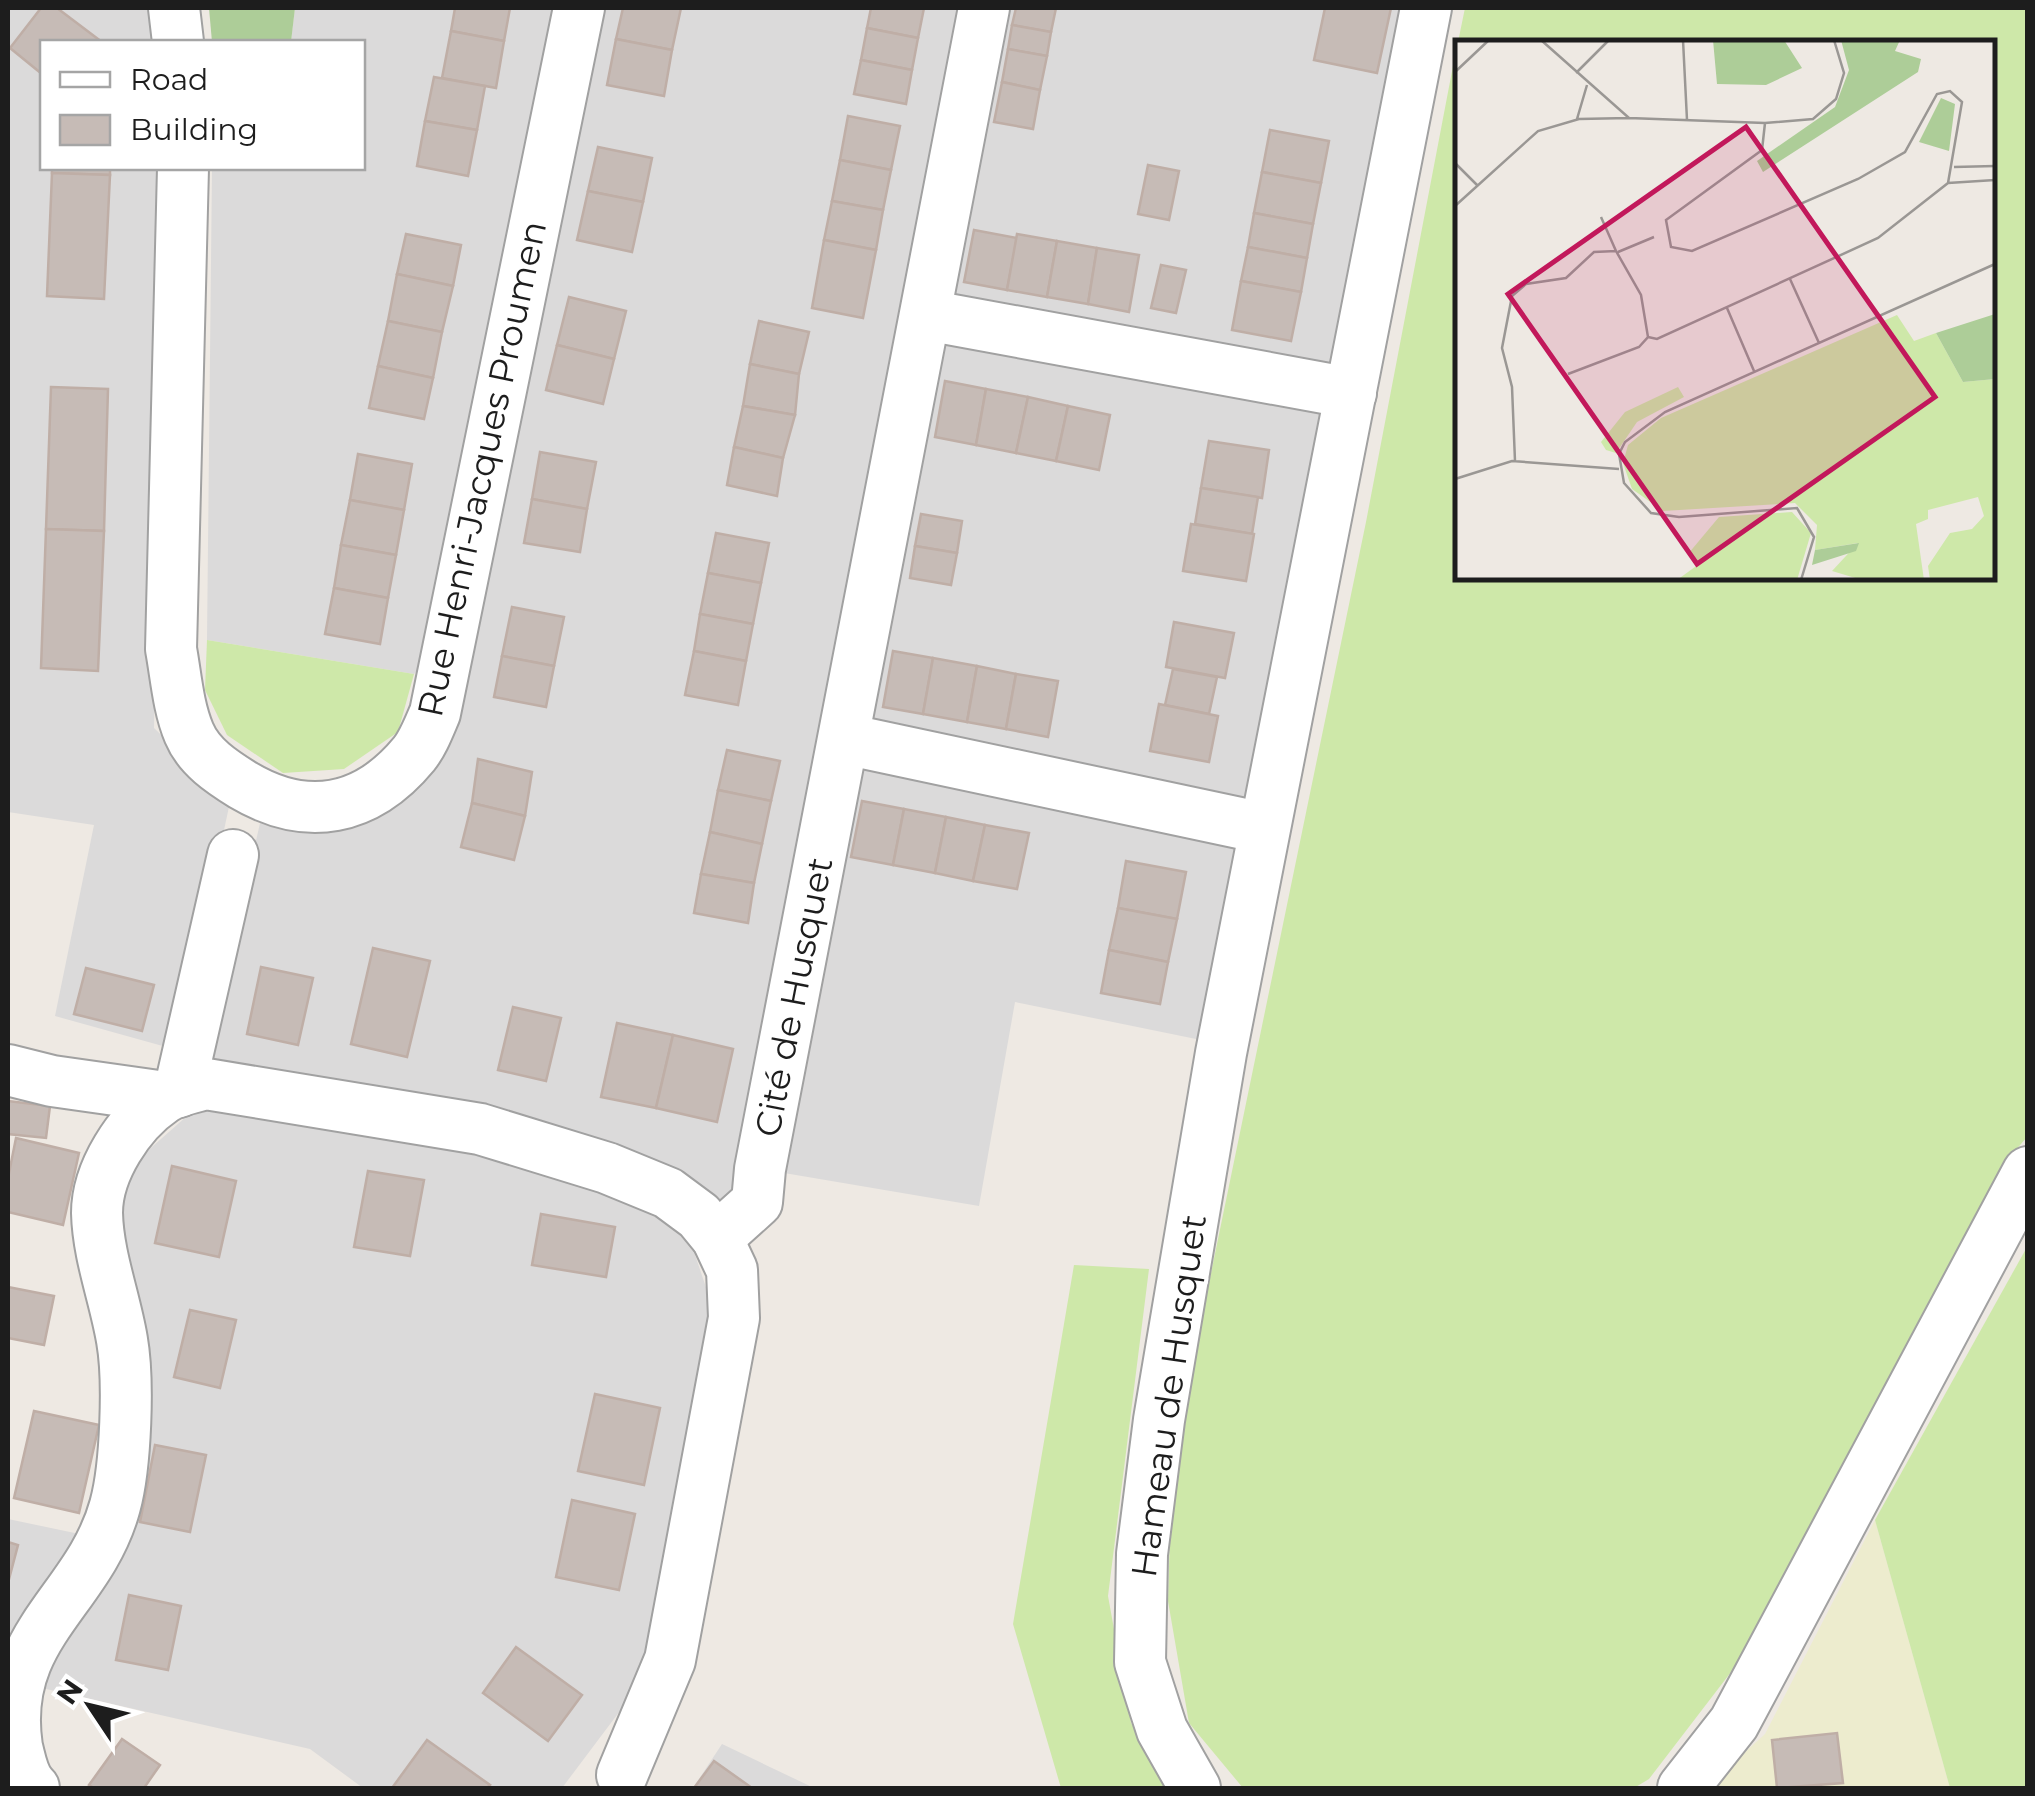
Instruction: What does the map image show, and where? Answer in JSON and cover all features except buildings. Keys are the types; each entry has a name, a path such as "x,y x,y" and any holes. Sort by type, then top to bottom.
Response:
{"street":[{"path":"174,8 178,40"},
{"name":"Rue Henri-Jacques Proumen","path":"183,170 171,650 182,708 189,735 216,768 292,807 344,806 384,784 416,752 435,713 579,8"},
{"name":"Cité de Husquet","path":"717,1238 758,1202 760,1168 846,739 984,8"},
{"path":"846,739 1263,828 1426,8"},
{"path":"926,314 1351,393"},
{"name":"Hameau de Husquet","path":"1195,1788 1162,1730 1140,1662 1142,1554 1159,1420 1263,828"},
{"path":"172,1095 233,855"},
{"path":"8,1070 52,1081 172,1095"},
{"path":"34,1788 27,1782 13,1734 10,1700 14,1669 36,1629 91,1562 115,1506 125,1446 123,1342 108,1287 97,1210 112,1156 131,1129 172,1095 206,1084 480,1129 606,1168 668,1193 699,1216 717,1238 732,1270 734,1318 670,1660 622,1775"},
{"path":"1683,1788 1734,1723 2028,1172"}],"shaded area":[{"path":"8,8 154,8 158,40 40,40 40,170 163,170 154,728 230,802 177,1050 55,1016 94,825 8,812"},
{"path":"295,8 555,8 426,662 414,674 207,640 212,170 365,170 365,40 291,40"},
{"path":"595,8 969,8 734,1246 688,1181 205,1064 263,810 403,788"},
{"path":"997,8 1408,8 1330,373 938,304"},
{"path":"936,336 1329,410 1244,808 861,729"},
{"path":"852,758 1246,842 1201,1040 1015,1002 979,1206 760,1169"},
{"path":"196,1108 396,1124 601,1186 687,1231 718,1323 641,1683 562,1788 363,1788 310,1749 33,1686 90,1588 118,1177"},
{"path":"8,1519 89,1536 8,1656"},
{"path":"722,1744 814,1788 693,1788"}],"green space":[{"path":"209,8 295,8 291,40 212,40"},
{"path":"1465,8 2027,8 2027,1137 2008,1159 1932,1296 1741,1659 1649,1779 1634,1788 1243,1788 1189,1723 1168,1601 1172,1462 1366,522 1455,55 1455,580 1995,580 1995,40 1458,40"},
{"path":"207,640 414,674 398,732 344,769 283,773 227,735 205,690"},
{"path":"2027,1247 2027,1787 1950,1788 1875,1520"},
{"path":"1074,1265 1149,1269 1108,1596 1131,1723 1173,1788 1061,1788 1013,1624"},
{"path":"1875,1520 1950,1788 1706,1788 1765,1734"}]}
